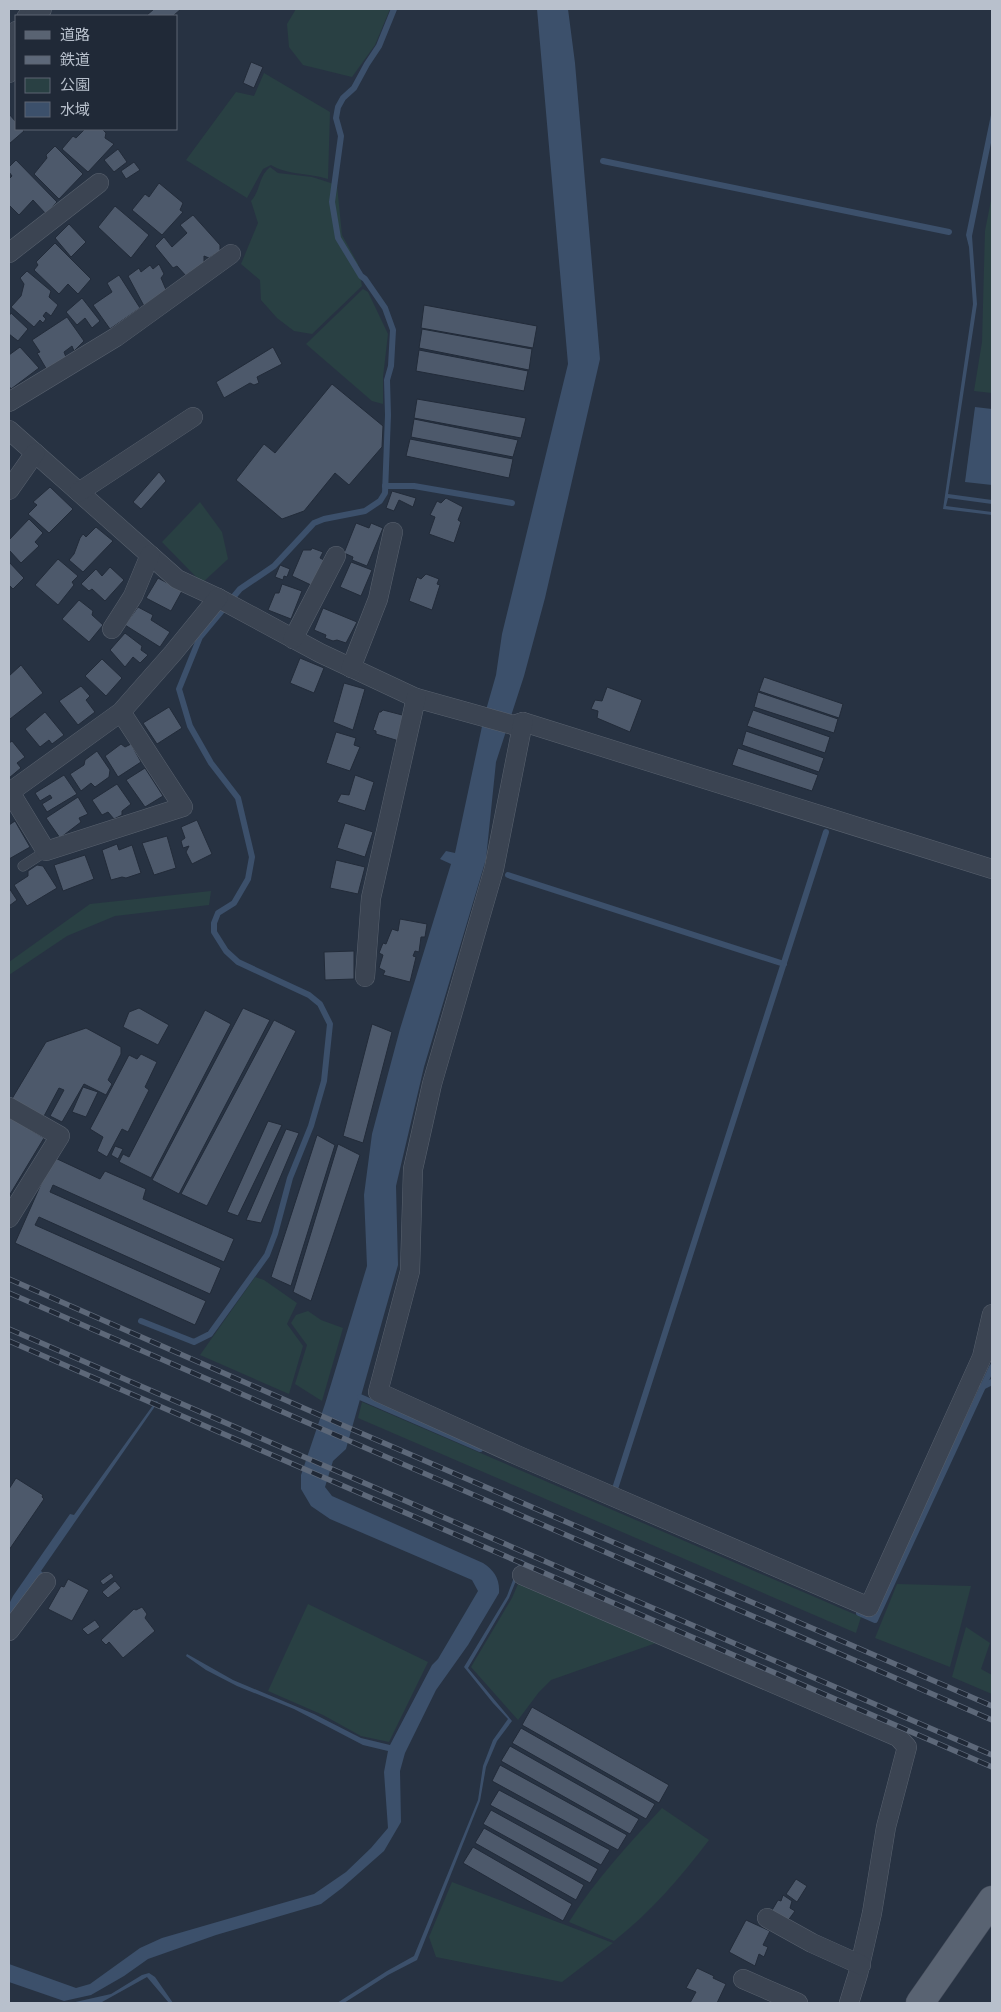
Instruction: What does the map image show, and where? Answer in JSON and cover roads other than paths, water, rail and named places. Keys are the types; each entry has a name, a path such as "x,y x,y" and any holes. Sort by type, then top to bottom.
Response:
{"main road":[{"path":"920,2003 990,1913"}],"street":[{"path":"29,15 42,9"},
{"path":"9,50 15,36"},
{"path":"9,73 15,57"},
{"path":"9,253 99,183"},
{"path":"9,402 116,337 232,254"},
{"path":"79,492 193,417"},
{"path":"9,430 177,579 218,598 351,668 416,698 513,725 523,722 992,869"},
{"path":"9,490 35,453"},
{"path":"351,668 378,599 393,532"},
{"path":"112,628 133,596 150,555"},
{"path":"293,639 336,556"},
{"path":"121,712 183,807 46,851 10,792 121,712 218,598"},
{"path":"365,977 371,898 416,698"},
{"path":"523,722 494,869 432,1084 414,1169 410,1271 378,1392 519,1456 869,1607 982,1357 992,1314"},
{"path":"9,1107 60,1136 9,1218"},
{"path":"522,1575 898,1737 907,1747 886,1827 872,1913 861,1964 849,2003"},
{"path":"9,1631 46,1582"},
{"path":"766,1918 812,1944 861,1964"},
{"path":"743,1979 798,2003"}],"lane":[{"path":"23,866 46,851"}],"water":[{"path":"537,9 568,9 575,63 600,359 545,598 524,676 496,762 486,859 424,1067 396,1186 398,1265 346,1449 333,1461 325,1487 332,1496 483,1563 496,1575 499,1593 468,1645 436,1690 405,1753 400,1771 401,1822 384,1851 321,1904 216,1935 148,1959 124,1976 91,1995 64,2001 9,1982 9,1964 76,1988 90,1984 140,1948 162,1938 314,1894 346,1872 371,1848 388,1828 384,1772 388,1751 363,1745 294,1709 237,1686 206,1670 186,1656 187,1654 233,1680 314,1714 361,1738 390,1745 432,1665 438,1659 478,1591 472,1580 330,1519 311,1506 301,1489 301,1475 325,1404 367,1266 364,1195 372,1134 400,1029 451,864 440,859 446,851 455,853 484,717 496,675 502,634 568,364"},
{"path":"992,110 992,138 972,236 977,304 948,494 992,500 992,504 948,498 946,506 992,512 992,515 943,509 973,304 969,247 966,235"},
{"path":"975,407 992,409 992,485 965,482"},
{"path":"156,1401 158,1402 41,1571 43,1573 9,1616 9,1604 13,1596 70,1514 74,1515"},
{"path":"521,1559 524,1561 509,1598 468,1668 512,1721 497,1741 486,1767 480,1801 417,1960 388,1975 344,2003 337,2003 414,1956 478,1800 483,1766 493,1740 508,1719 464,1667 507,1596"},
{"path":"149,1973 155,1977 173,2003 169,2003 147,1977 102,2002 71,2003 111,1994 142,1975"}],"waterway":[{"path":"141,1321 194,1342 210,1334 267,1255 275,1234 290,1178 311,1126 324,1081 330,1024 320,1004 309,995 238,962 226,951 214,932 214,923 218,913 234,903 248,879 252,857 238,798 211,763 190,726 179,689 200,637 240,589 274,566 314,523 324,519 365,511 380,501 385,493 388,415 387,380 391,366 393,330 385,308 361,276 338,238 332,202 341,136 336,118 338,107 343,98 354,88 379,46 394,9"},
{"path":"603,161 949,232"},
{"path":"385,486 414,486 512,503"},
{"path":"613,1495 826,832"},
{"path":"508,875 784,964"},
{"path":"859,1613 875,1620 992,1367"},
{"path":"982,1387 992,1382"},
{"path":"360,1397 480,1449"}],"railway":[{"path":"9,1279 992,1706"},
{"path":"9,1293 992,1720"},
{"path":"9,1329 992,1755"},
{"path":"9,1341 992,1767"}]}
